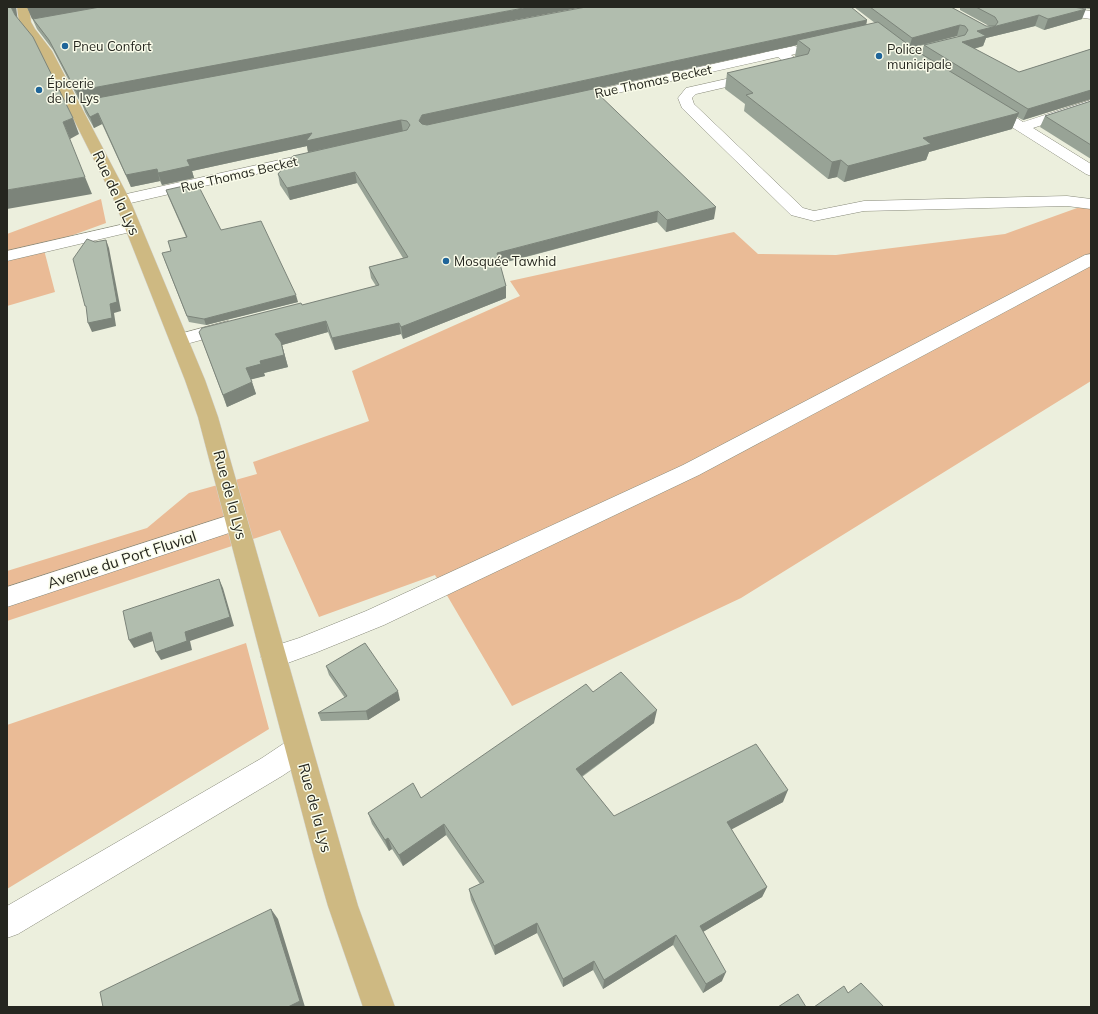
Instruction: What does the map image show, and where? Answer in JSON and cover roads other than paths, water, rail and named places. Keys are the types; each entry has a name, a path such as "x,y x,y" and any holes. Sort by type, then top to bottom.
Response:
{"main road":[{"name":"Rue de la Lys","path":"23,7 31,25 32,34 43,47 80,107 122,200 179,340 208,417 343,906 379,1007"}],"street":[{"path":"1035,7 1091,15"},
{"name":"Rue Thomas Becket","path":"552,104 803,48"},
{"path":"780,53 799,66 691,92 685,98 687,105 797,212 814,216 871,206 1067,201 1091,204"},
{"path":"977,99 1091,171"},
{"path":"1022,127 1091,104"},
{"name":"Rue Thomas Becket","path":"122,200 334,152"},
{"path":"7,256 133,227"},
{"path":"274,657 375,618 692,470 1091,259"},
{"path":"179,340 241,324"},
{"name":"Avenue du Port Fluvial","path":"7,597 236,522"},
{"path":"7,923 272,767 299,749"}],"place":[{"name":"Pneu Confort","path":"65,46"},
{"name":"Police municipale","path":"879,56"},
{"name":"Épicerie de la Lys","path":"39,90"},
{"name":"Mosquée Tawhid","path":"446,261"}]}
